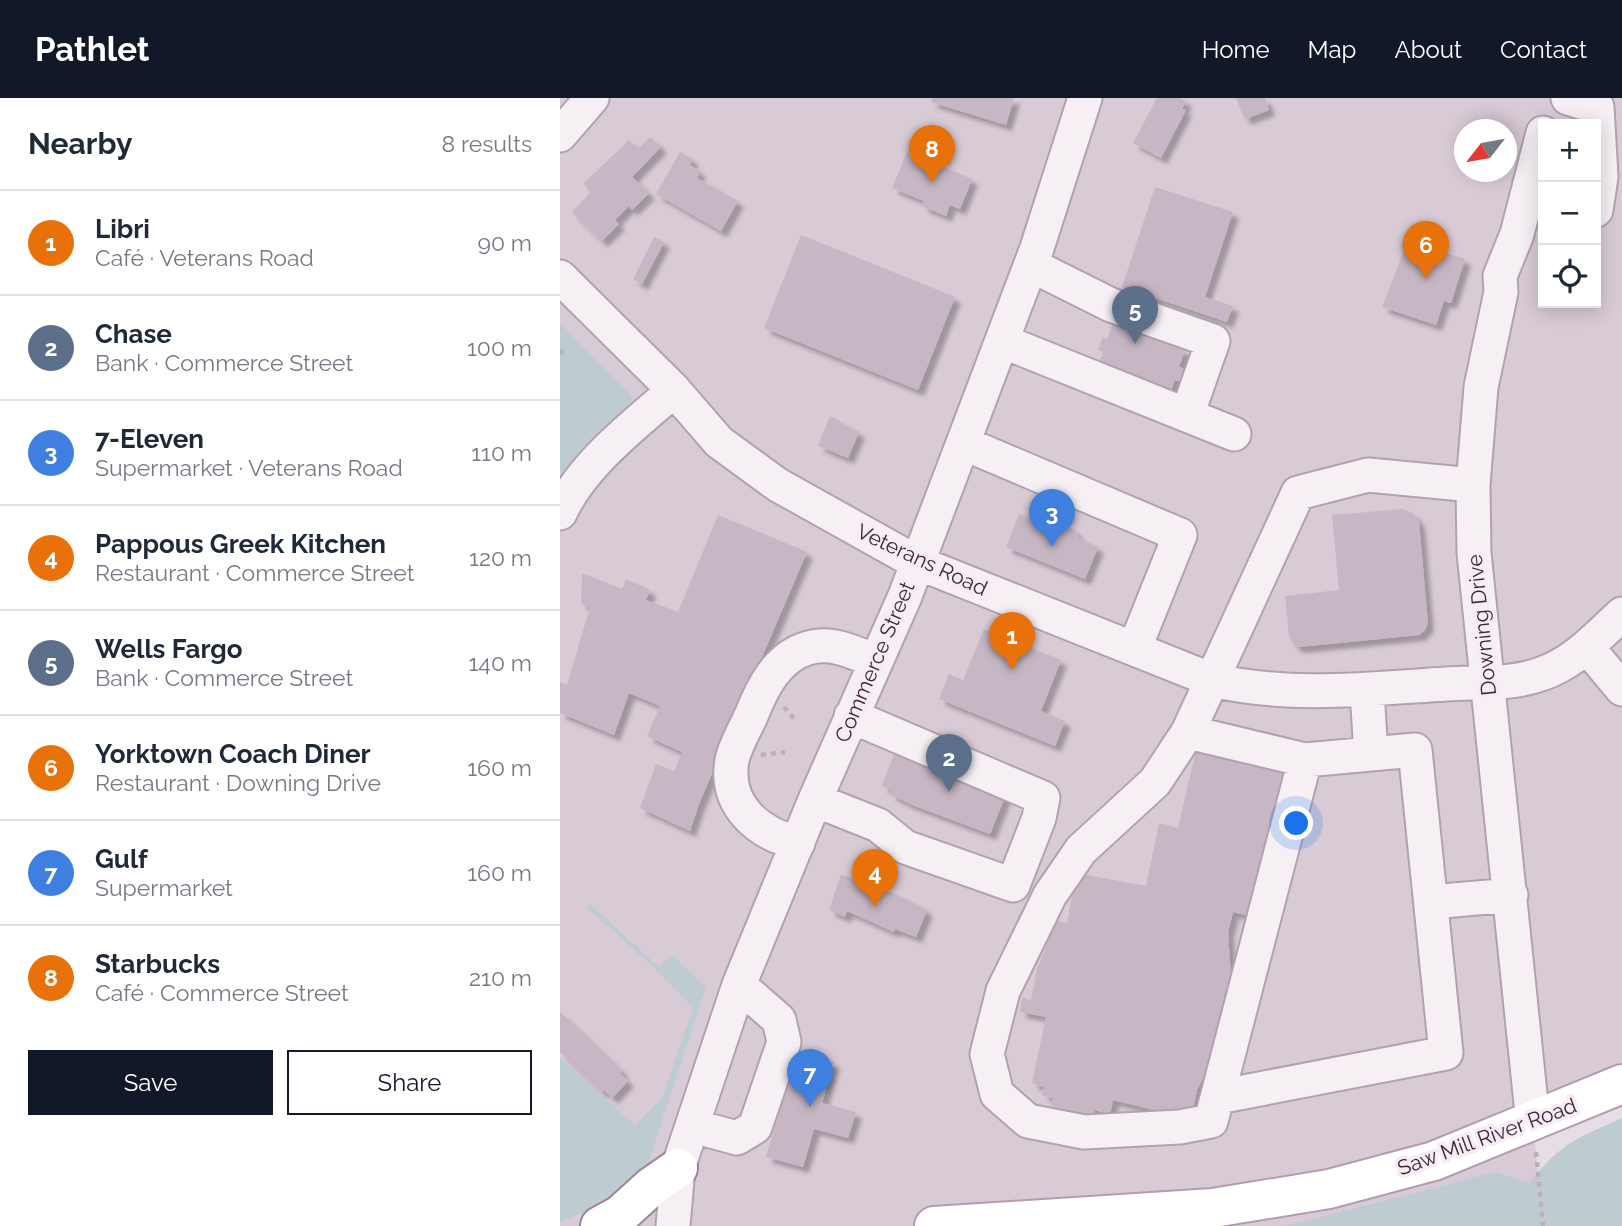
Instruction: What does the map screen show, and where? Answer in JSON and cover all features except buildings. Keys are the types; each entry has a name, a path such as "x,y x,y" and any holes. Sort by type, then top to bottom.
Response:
{"main road":[{"name":"Saw Mill River Road","path":"934,1226 1213,1208 1329,1189 1434,1161 1533,1123 1622,1084"},
{"path":"600,1226 620,1215 652,1186 678,1168"}],"street":[{"path":"560,135 593,98"},
{"name":"Commerce Street","path":"673,1226 678,1168 739,985 815,800 905,596 1031,265 1085,98"},
{"path":"1547,119 1553,98"},
{"path":"1568,98 1597,107 1600,182"},
{"name":"Downing Drive","path":"1533,1123 1474,553 1473,485 1480,387 1501,292 1500,276 1531,227 1538,172"},
{"path":"1031,265 1111,305 1213,341 1187,415"},
{"name":"Veterans Road","path":"560,277 674,390 719,442 778,485 916,562 1212,680 1253,689 1367,691 1488,684 1541,674 1587,647 1622,614"},
{"path":"1002,341 1234,434"},
{"path":"563,498 611,446 674,390"},
{"path":"963,443 1180,536 1135,648"},
{"path":"1305,760 1211,1121 1180,1127 1083,1132 1028,1121 997,1094 987,1054 1003,990 1051,895 1081,850 1155,782 1188,732 1298,493 1368,475 1473,485"},
{"path":"798,843 773,837 750,821 735,793 732,761 753,710 778,665 808,648 836,646 875,661"},
{"path":"1587,647 1622,689"},
{"path":"1367,691 1371,754"},
{"path":"815,800 878,825 905,847 1013,885 1039,818 1043,798 851,716"},
{"path":"1188,732 1305,760 1415,750 1446,1053 1217,1097"},
{"path":"1431,902 1511,895"},
{"path":"693,1126 737,1138 755,1127 784,1041 779,1020 739,985"}],"path":[{"path":"560,350 564,354 560,356"},
{"path":"750,756 785,752"},
{"path":"1533,1123 1543,1226"}],"shaded area":[{"path":"560,98 1622,98 1622,1075 1533,1123 1543,1226 560,1226"},
{"path":"560,323 632,396 630,405 560,483"},
{"path":"589,903 659,967 672,954 706,987 649,1160 632,1183 611,1199 560,1222 560,1058 635,1125 662,1098 693,1008 659,972 587,908"},
{"path":"1622,1118 1622,1226 1286,1226 1496,1172 1529,1183 1551,1158 1571,1143"}],"place":[{"name":"Starbucks","path":"932,183"},
{"name":"Yorktown Coach Diner","path":"1426,279"},
{"name":"Wells Fargo","path":"1135,344"},
{"name":"7-Eleven","path":"1052,547"},
{"name":"Libri","path":"1012,670"},
{"name":"Chase","path":"949,792"},
{"name":"Pappous Greek Kitchen","path":"875,907"},
{"name":"Gulf","path":"810,1107"}]}
